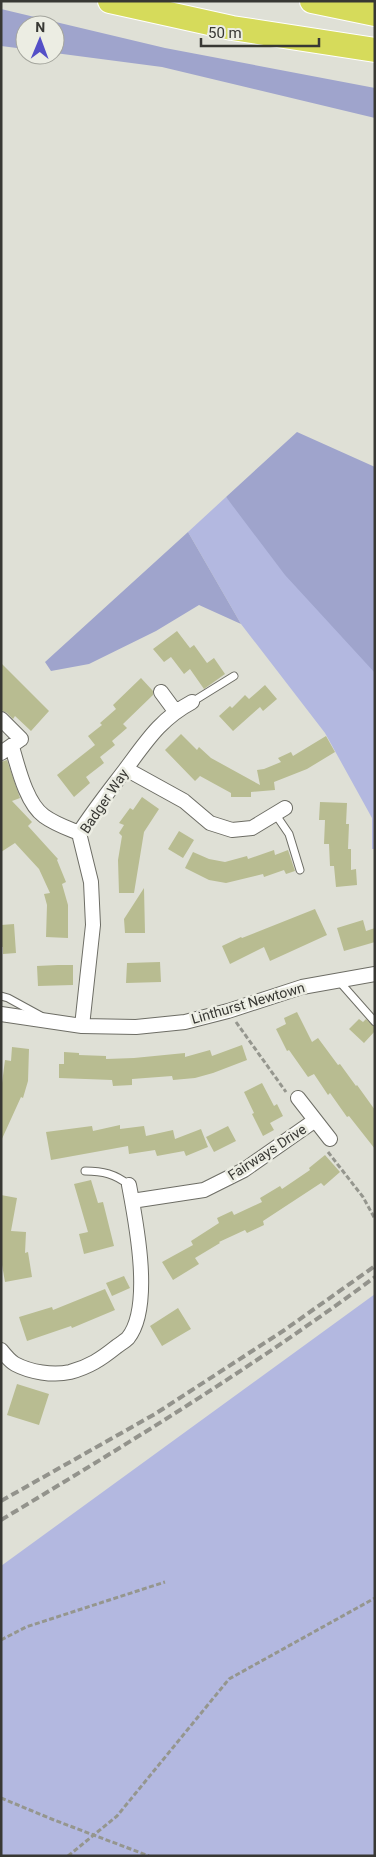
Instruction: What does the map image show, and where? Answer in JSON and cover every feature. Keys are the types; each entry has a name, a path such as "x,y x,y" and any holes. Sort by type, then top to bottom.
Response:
{"highway":[{"path":"110,1 232,28 375,50"},
{"path":"312,1 375,14"}],"street":[{"path":"161,692 175,711"},
{"name":"Badger Way","path":"82,1026 93,925 92,882 79,833 161,723 175,711 192,702"},
{"path":"1,719 21,739 7,750 31,800 42,815 58,825 79,833"},
{"path":"126,769 184,801 210,823 232,830 252,828 280,811"},
{"name":"Linthurst Newtown","path":"1,1014 82,1026 136,1027 185,1022 228,1011 302,987 375,974"},
{"name":"Fairways Drive","path":"298,1098 330,1140"},
{"name":"Fairways Drive","path":"132,1201 204,1190 244,1170 314,1121"},
{"path":"1,1350 13,1363 38,1372 65,1373 82,1369 99,1361 128,1337 138,1316 142,1294 139,1252 129,1185"}],"lane":[{"path":"192,702 234,676"},
{"path":"280,811 300,870"},
{"path":"338,980 375,1022"},
{"path":"1,996 51,1021"},
{"path":"85,1171 104,1171 119,1177 129,1185"}],"path":[{"path":"228,1011 292,1100 298,1098"},
{"path":"330,1140 323,1146 363,1197 375,1219"},
{"path":"1,1640 26,1627 165,1582"},
{"path":"68,1856 117,1816 229,1679 375,1598"},
{"path":"1,1798 149,1856"}],"shaded area":[{"path":"1,9 26,15 15,15 15,48 1,46"},
{"path":"65,24 165,48 375,88 375,118 162,67 65,54"},
{"path":"297,432 375,467 375,673 285,575 226,497"},
{"path":"226,497 375,669 375,849 372,849 372,818 325,733 241,624 188,532"},
{"path":"188,532 241,624 199,605 156,631 89,664 51,671 45,662"},
{"path":"375,1294 375,1856 1,1856 1,1566"}],"building":[{"path":"177,631 190,648 194,645 207,663 214,658 225,674 204,689 190,669 184,674 171,657 164,662 153,649"},
{"path":"1,663 49,711 31,731 15,716 13,719 1,710"},
{"path":"141,678 153,691 153,695 123,724 127,728 112,741 115,745 100,757 104,763 86,777 90,783 74,797 57,775 95,745 88,736 102,725 100,723 116,709 113,705"},
{"path":"265,685 277,699 263,711 260,707 233,731 219,716 230,706 232,708 245,695 249,699"},
{"path":"181,734 197,750 199,747 211,758 260,785 257,770 281,762 278,758 291,752 293,756 326,736 335,752 307,769 274,782 275,790 251,792 251,797 231,797 231,793 200,776 195,781 165,750"},
{"path":"7,760 20,798 12,801 32,822 28,826 58,859 66,882 62,884 68,905 68,938 46,937 47,905 44,894 50,893 39,869 15,843 1,852 1,762"},
{"path":"142,797 159,809 144,832 134,893 119,893 118,860 122,836 119,833 124,825 119,823 130,808 133,810"},
{"path":"320,802 347,803 346,824 349,824 348,849 351,849 351,870 356,869 357,885 336,887 334,866 330,866 329,844 324,844 325,820 319,820"},
{"path":"179,831 194,840 183,858 168,849"},
{"path":"274,850 275,855 288,850 295,871 286,874 284,870 264,877 263,874 226,883 209,880 185,868 193,852 209,859 225,862 247,856 248,859"},
{"path":"144,888 145,933 125,933 124,919"},
{"path":"315,909 327,935 270,961 264,947 230,964 222,946"},
{"path":"363,920 366,931 375,928 375,942 344,951 337,928"},
{"path":"14,924 16,953 3,954 3,947 1,947 1,925"},
{"path":"160,962 161,982 126,983 127,963"},
{"path":"73,965 73,985 38,986 37,966"},
{"path":"297,1012 312,1042 318,1038 375,1110 375,1149 349,1116 347,1117 330,1093 328,1095 314,1074 308,1077 289,1050 287,1051 276,1029 286,1024 284,1018"},
{"path":"359,1019 363,1022 366,1019 375,1027 375,1031 364,1043 349,1029"},
{"path":"242,1045 247,1060 195,1078 173,1080 172,1076 132,1079 132,1085 113,1086 112,1080 59,1078 59,1064 64,1064 64,1052 79,1053 79,1055 106,1056 106,1059 185,1053 185,1057 210,1050 212,1056"},
{"path":"12,1047 29,1049 28,1081 23,1098 21,1097 1,1141 1,1091 5,1060 11,1061"},
{"path":"262,1083 274,1106 277,1104 283,1116 270,1123 274,1130 263,1136 244,1092"},
{"path":"120,1125 120,1129 144,1126 146,1136 173,1130 175,1139 201,1129 208,1147 186,1156 184,1151 157,1156 155,1150 129,1154 128,1146 51,1160 46,1132 92,1126 93,1131"},
{"path":"228,1126 236,1141 214,1152 206,1137"},
{"path":"325,1155 340,1172 324,1186 321,1183 263,1221 264,1225 247,1233 245,1230 219,1242 195,1258 199,1264 173,1280 162,1262 193,1245 191,1241 219,1223 217,1218 232,1211 234,1215 262,1202 260,1198 280,1186 282,1189 310,1170 309,1168"},
{"path":"91,1180 98,1203 103,1202 114,1246 84,1254 79,1234 88,1232 74,1184"},
{"path":"1,1195 17,1198 11,1231 26,1232 25,1253 28,1252 32,1277 5,1282 1,1259"},
{"path":"124,1276 130,1288 112,1296 106,1283"},
{"path":"105,1289 115,1310 72,1328 71,1326 27,1341 19,1317 52,1307 53,1310"},
{"path":"178,1308 191,1329 162,1346 150,1326"},
{"path":"17,1384 49,1394 39,1425 7,1415"}],"railway":[{"path":"1,1501 155,1414 283,1331 375,1266"},
{"path":"1,1520 238,1373 375,1277"}]}
